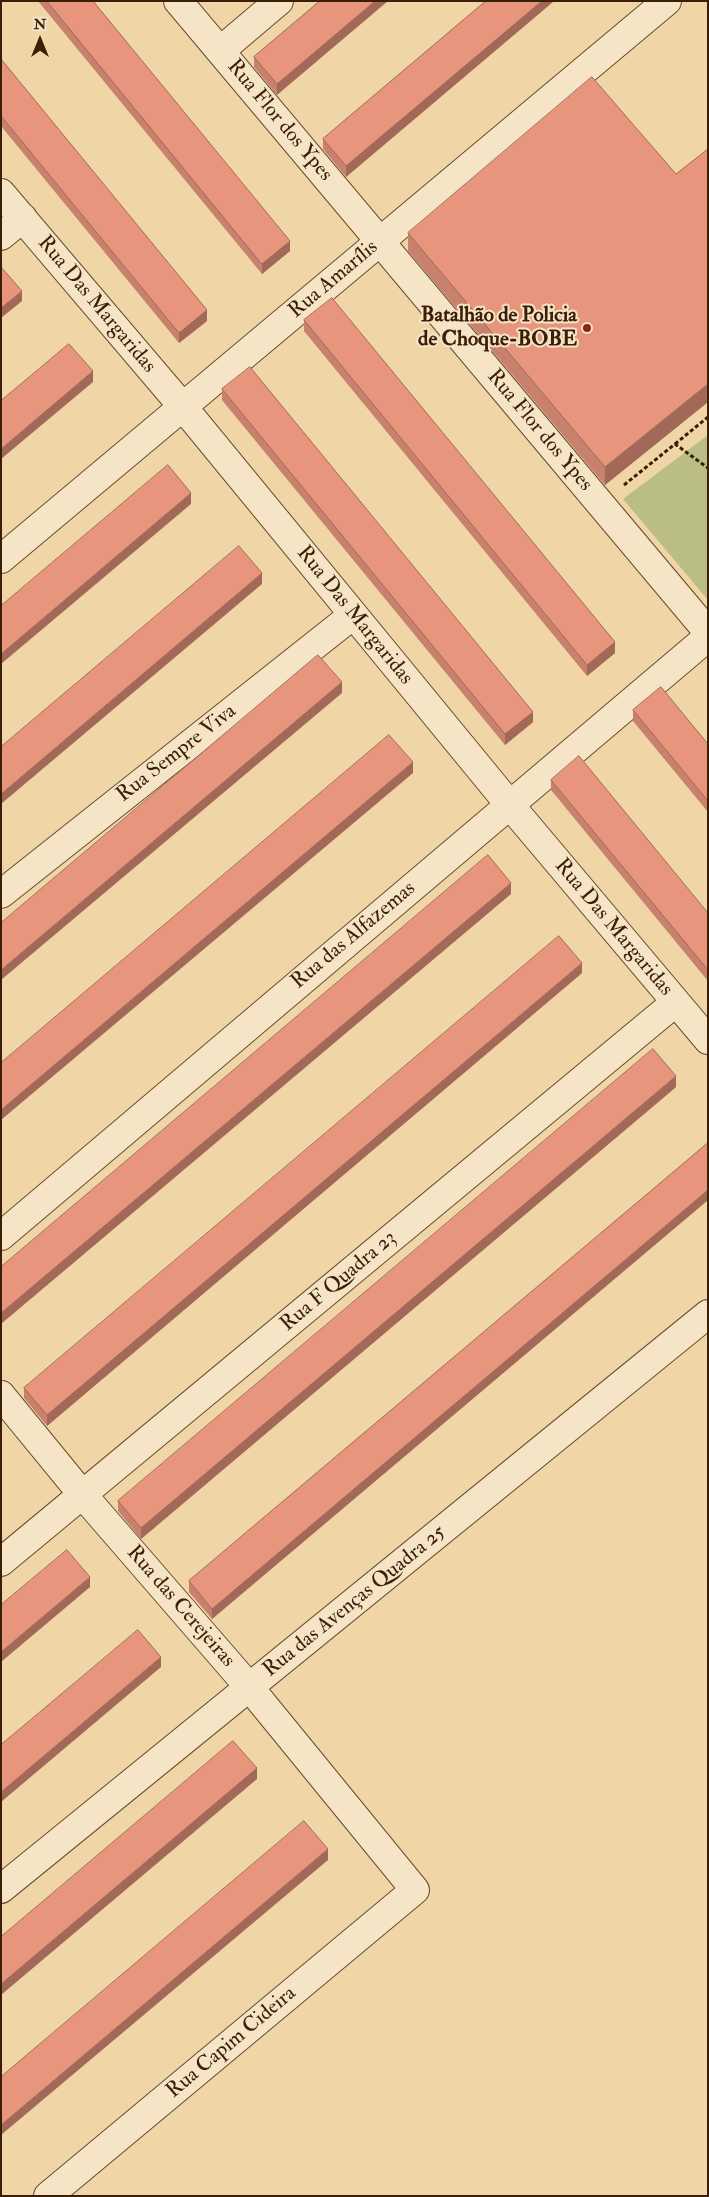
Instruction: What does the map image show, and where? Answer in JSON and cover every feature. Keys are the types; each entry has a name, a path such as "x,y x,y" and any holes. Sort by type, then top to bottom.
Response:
{"street":[{"name":"Rua Flor dos Ypes","path":"178,1 708,632"},
{"path":"220,51 279,1"},
{"name":"Rua Amarílis","path":"1,559 667,1"},
{"name":"Rua Das Margaridas","path":"1,193 183,407 352,615 708,1040"},
{"path":"1,236 23,218"},
{"name":"Rua Sempre Viva","path":"1,894 352,615"},
{"name":"Rua das Alfazemas","path":"1,1236 708,637"},
{"name":"Rua F Quadra 23","path":"1,1562 676,1002"},
{"name":"Rua das Avenças Quadra 25","path":"1,1889 708,1314"},
{"name":"Rua das Cerejeiras","path":"1,1395 82,1494 250,1688 415,1890"},
{"name":"Rua Capim Cideira","path":"48,2196 415,1890"}],"path":[{"path":"600,504 708,417"},
{"path":"675,444 708,468"}],"green space":[{"path":"708,435 708,600 623,499"}],"building":[{"path":"47,1 93,1 290,241 262,264"},
{"path":"320,1 375,1 277,84 254,57"},
{"path":"486,1 542,1 346,166 323,139"},
{"path":"1,59 207,310 179,333 1,116"},
{"name":"Batalhão de Policia de Choque-BOBE","path":"592,77 676,174 708,149 708,384 605,467 408,233"},
{"path":"1,267 22,291 1,308"},
{"path":"332,298 615,642 587,665 304,320"},
{"path":"69,344 93,371 1,449 1,401"},
{"path":"250,367 533,712 505,734 222,389"},
{"path":"168,465 191,493 1,654 1,606"},
{"path":"239,546 262,573 1,794 1,747"},
{"path":"318,655 342,682 1,970 1,923"},
{"path":"661,687 708,744 708,801 633,710"},
{"path":"389,735 413,762 1,1110 1,1063"},
{"path":"579,756 708,913 708,970 551,780"},
{"path":"488,855 511,883 1,1313 1,1267"},
{"path":"559,936 582,963 47,1415 24,1388"},
{"path":"653,1049 676,1076 141,1528 118,1501"},
{"path":"708,1143 708,1190 212,1609 189,1581"},
{"path":"67,1550 90,1577 1,1652 1,1605"},
{"path":"138,1630 161,1657 1,1792 1,1745"},
{"path":"233,1741 257,1768 1,1984 1,1937"},
{"path":"304,1821 328,1849 1,2125 1,2077"}],"place":[{"name":"Batalhão de Policia de Choque-BOBE","path":"587,328"}]}
